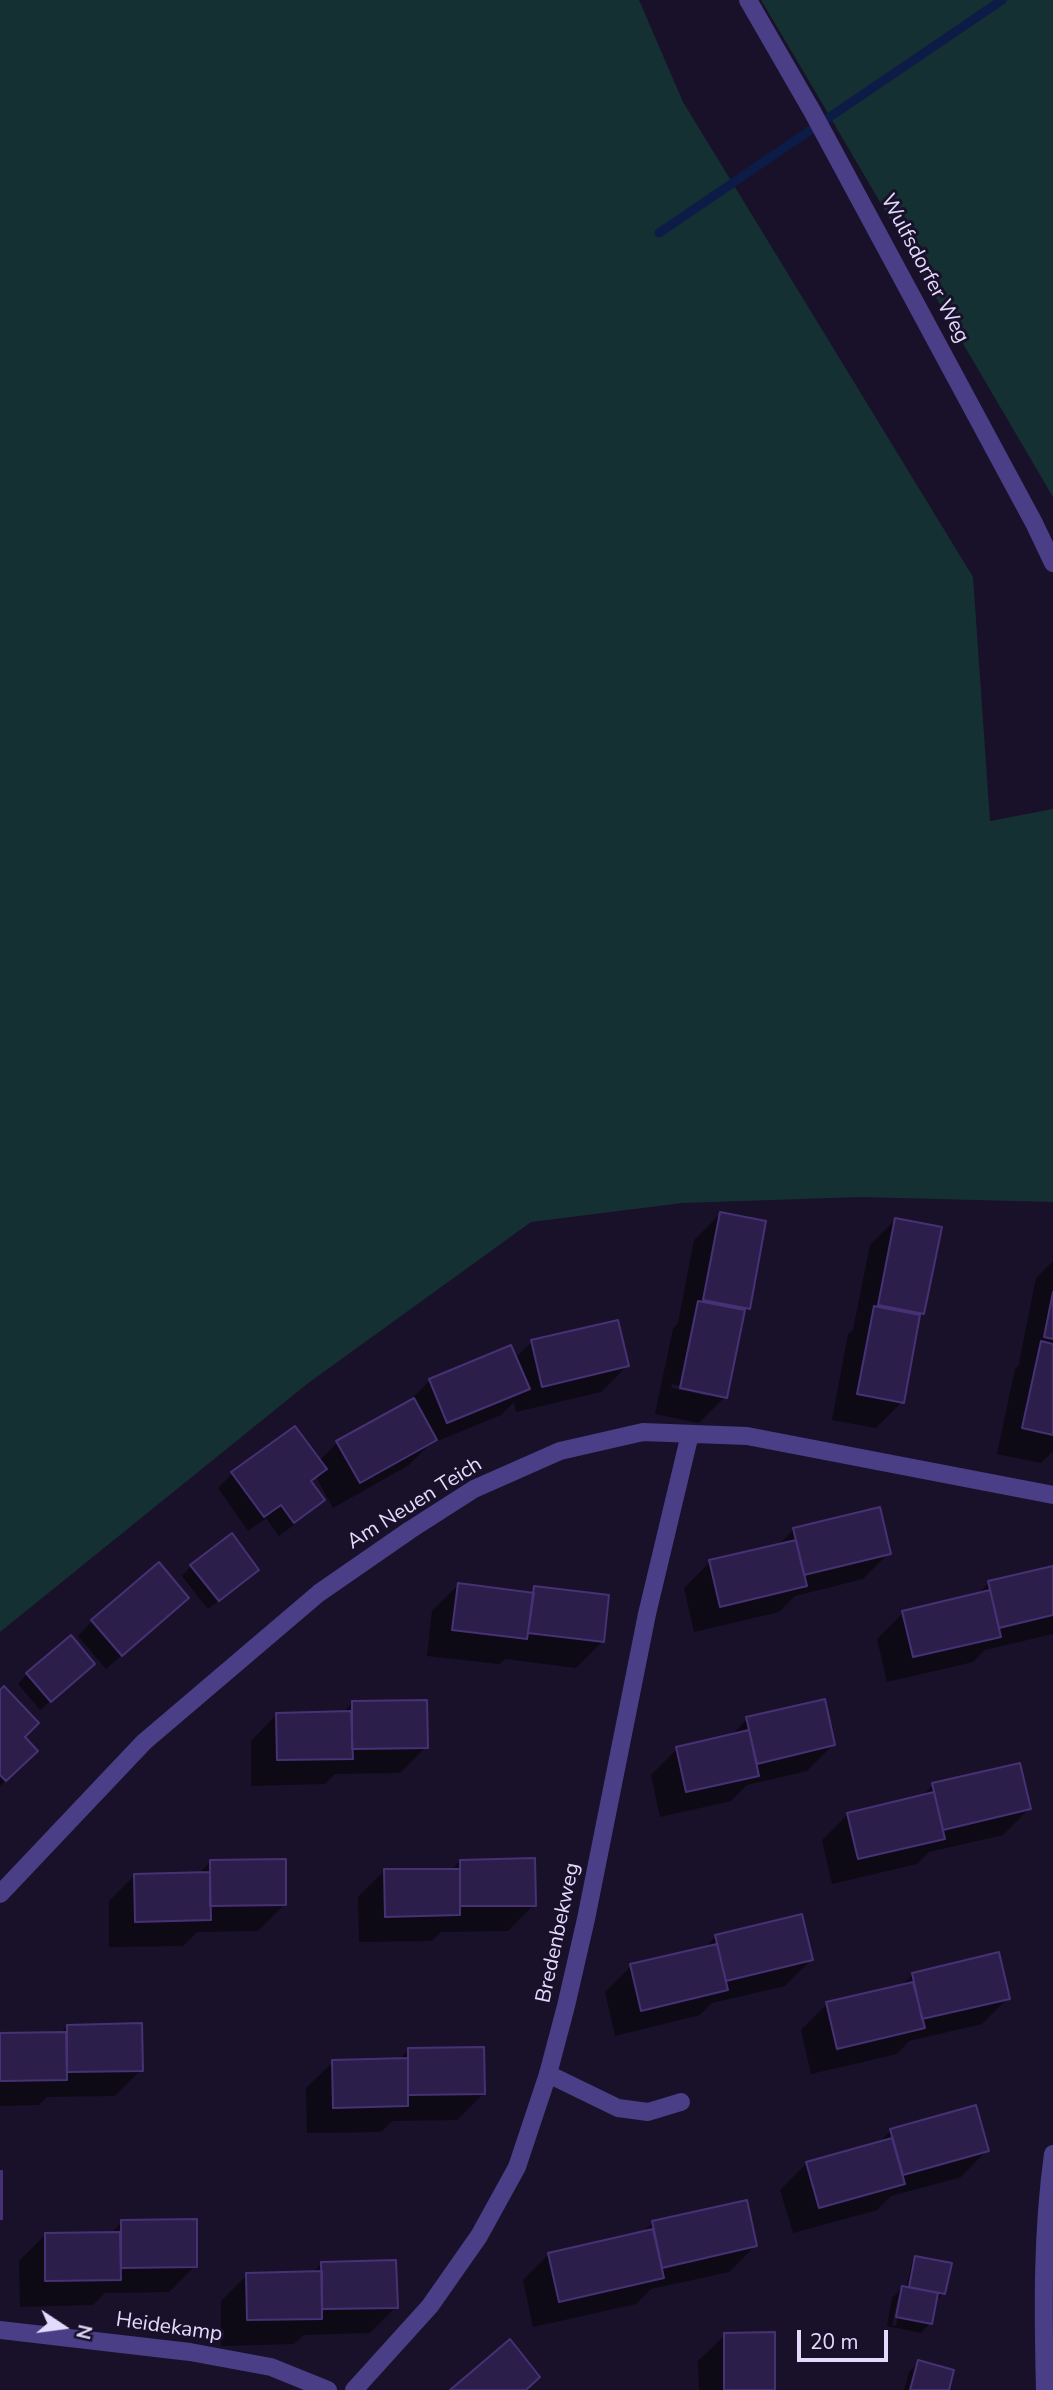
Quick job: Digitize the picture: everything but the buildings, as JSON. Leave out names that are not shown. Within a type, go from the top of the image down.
[{"type":"street","name":"Wulfsdorfer Weg","points":[[748,0],[819,122],[1053,563]]},
{"type":"street","name":"Am Neuen Teich","points":[[0,1894],[144,1742],[319,1593],[474,1489],[560,1451],[643,1432],[747,1436],[1053,1495]]},
{"type":"street","name":"Bredenbekweg","points":[[354,2390],[429,2306],[479,2236],[517,2167],[548,2074],[586,1919],[647,1614],[690,1434]]},
{"type":"street","points":[[548,2074],[618,2108],[648,2112],[681,2102]]},
{"type":"street","points":[[1045,2390],[1043,2295],[1047,2195],[1053,2154]]},
{"type":"street","name":"Heidekamp","points":[[0,2330],[190,2352],[271,2367],[328,2390]]},
{"type":"green space","points":[[0,0],[639,0],[683,102],[973,577],[990,821],[1053,809],[1053,1202],[861,1197],[682,1203],[531,1222],[307,1384],[0,1632]]},
{"type":"green space","points":[[761,0],[1053,0],[1053,497],[802,69]]},
{"type":"waterway","points":[[659,233],[1002,0]]}]
